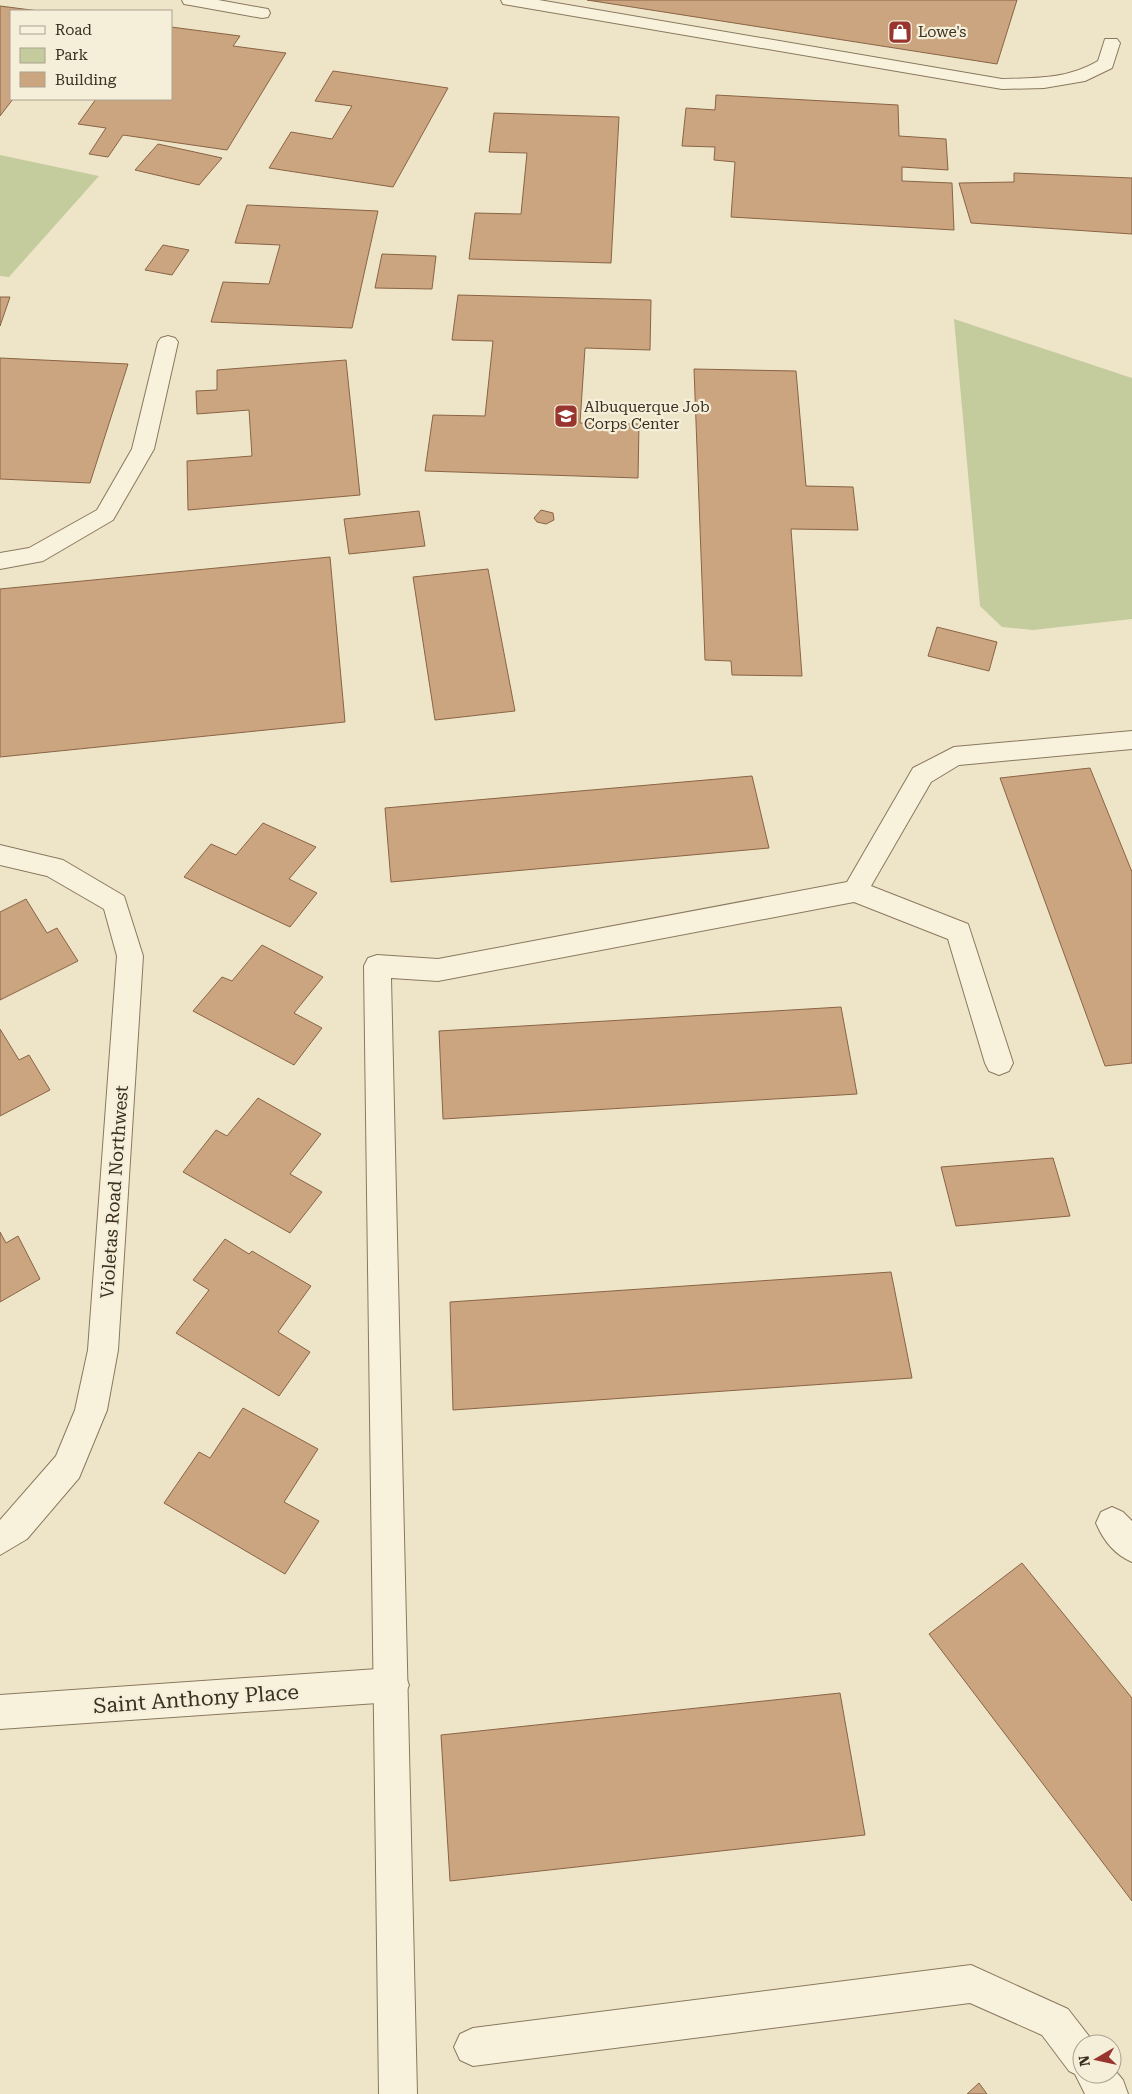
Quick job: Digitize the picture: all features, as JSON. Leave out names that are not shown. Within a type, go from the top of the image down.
[{"type":"street","points":[[190,0],[262,13]]},
{"type":"street","points":[[509,0],[1002,84],[1044,83],[1085,76],[1106,64],[1111,43]]},
{"type":"street","points":[[0,561],[35,555],[106,515],[143,448],[168,342]]},
{"type":"street","points":[[855,891],[922,775],[954,756],[1132,740]]},
{"type":"street","name":"Violetas Road Northwest","points":[[0,855],[54,867],[114,903],[130,956],[103,1350],[91,1410],[68,1468],[8,1534]]},
{"type":"street","points":[[398,2094],[390,1753],[392,1685],[377,966],[438,970],[855,891],[960,932],[999,1063]]},
{"type":"street","name":"Saint Anthony Place","points":[[0,1712],[392,1685]]},
{"type":"street","points":[[473,2047],[971,1984],[1055,2022],[1072,2045]]},
{"type":"green space","points":[[0,155],[99,176],[9,277],[0,276]]},
{"type":"green space","points":[[954,319],[1132,378],[1132,619],[1033,630],[1002,627],[980,606]]},
{"type":"building","name":"Lowe's","points":[[587,0],[1017,0],[997,64]]},
{"type":"building","points":[[0,6],[31,10],[10,10],[10,100],[12,100],[0,116]]},
{"type":"building","points":[[172,27],[240,36],[233,46],[286,53],[227,150],[123,135],[108,157],[89,154],[106,128],[78,124],[95,100],[172,100]]},
{"type":"building","points":[[333,71],[448,88],[393,187],[269,168],[291,132],[332,139],[352,106],[315,101]]},
{"type":"building","points":[[716,95],[898,105],[899,136],[946,139],[948,170],[902,167],[902,181],[952,183],[954,230],[731,217],[735,162],[714,160],[715,147],[682,146],[686,108],[715,110]]},
{"type":"building","points":[[494,113],[619,117],[611,263],[469,259],[475,213],[521,214],[527,153],[489,152]]},
{"type":"building","points":[[158,144],[222,158],[199,185],[135,170]]},
{"type":"building","points":[[1014,173],[1132,178],[1132,234],[971,223],[959,183],[1014,182]]},
{"type":"building","points":[[247,205],[378,211],[352,328],[211,322],[223,282],[269,284],[280,245],[235,243]]},
{"type":"building","points":[[163,245],[189,250],[172,275],[145,270]]},
{"type":"building","points":[[382,254],[436,256],[432,289],[375,288]]},
{"type":"building","points":[[458,295],[651,300],[650,350],[585,348],[580,423],[639,424],[638,478],[425,471],[433,415],[485,416],[493,341],[452,340]]},
{"type":"building","points":[[0,297],[10,297],[0,326]]},
{"type":"building","points":[[0,358],[128,364],[90,483],[0,479]]},
{"type":"building","points":[[346,360],[360,495],[188,510],[187,461],[252,456],[249,410],[197,414],[196,391],[217,390],[217,370]]},
{"type":"building","points":[[694,369],[796,371],[806,486],[853,487],[858,530],[791,529],[802,676],[732,675],[731,661],[705,660]]},
{"type":"building","points":[[541,510],[553,513],[554,520],[546,524],[537,522],[534,518]]},
{"type":"building","points":[[419,511],[425,546],[349,554],[344,519]]},
{"type":"building","points":[[330,557],[345,722],[0,757],[0,589]]},
{"type":"building","points":[[488,569],[515,711],[435,720],[413,577]]},
{"type":"building","points":[[937,627],[997,642],[989,671],[928,656]]},
{"type":"building","points":[[1090,768],[1132,872],[1132,1063],[1105,1066],[1000,778]]},
{"type":"building","points":[[752,776],[769,848],[391,882],[385,808]]},
{"type":"building","points":[[263,823],[316,847],[289,879],[317,893],[290,927],[184,877],[211,844],[236,855]]},
{"type":"building","points":[[26,899],[47,933],[57,928],[78,961],[0,1000],[0,912]]},
{"type":"building","points":[[262,945],[323,977],[294,1013],[322,1028],[294,1065],[193,1011],[222,977],[232,981]]},
{"type":"building","points":[[841,1007],[857,1094],[443,1119],[439,1031]]},
{"type":"building","points":[[0,1029],[19,1060],[29,1055],[50,1090],[0,1116]]},
{"type":"building","points":[[258,1098],[321,1134],[290,1174],[322,1192],[290,1233],[183,1172],[216,1130],[227,1136]]},
{"type":"building","points":[[1053,1158],[1070,1216],[956,1226],[941,1167]]},
{"type":"building","points":[[0,1232],[6,1243],[18,1236],[40,1279],[0,1302]]},
{"type":"building","points":[[225,1239],[249,1254],[252,1251],[311,1286],[278,1332],[310,1352],[279,1396],[176,1333],[209,1290],[193,1280]]},
{"type":"building","points":[[891,1272],[912,1378],[453,1410],[450,1302]]},
{"type":"building","points":[[243,1408],[318,1449],[284,1502],[319,1521],[285,1574],[164,1503],[199,1452],[210,1458]]},
{"type":"building","points":[[1022,1563],[1132,1698],[1132,1901],[929,1634]]},
{"type":"building","points":[[840,1693],[865,1835],[450,1881],[441,1735]]},
{"type":"building","points":[[979,2083],[987,2094],[967,2094]]},
{"type":"place","name":"Lowe's","points":[[900,32]]},
{"type":"place","name":"Albuquerque Job Corps Center","points":[[566,416]]}]
